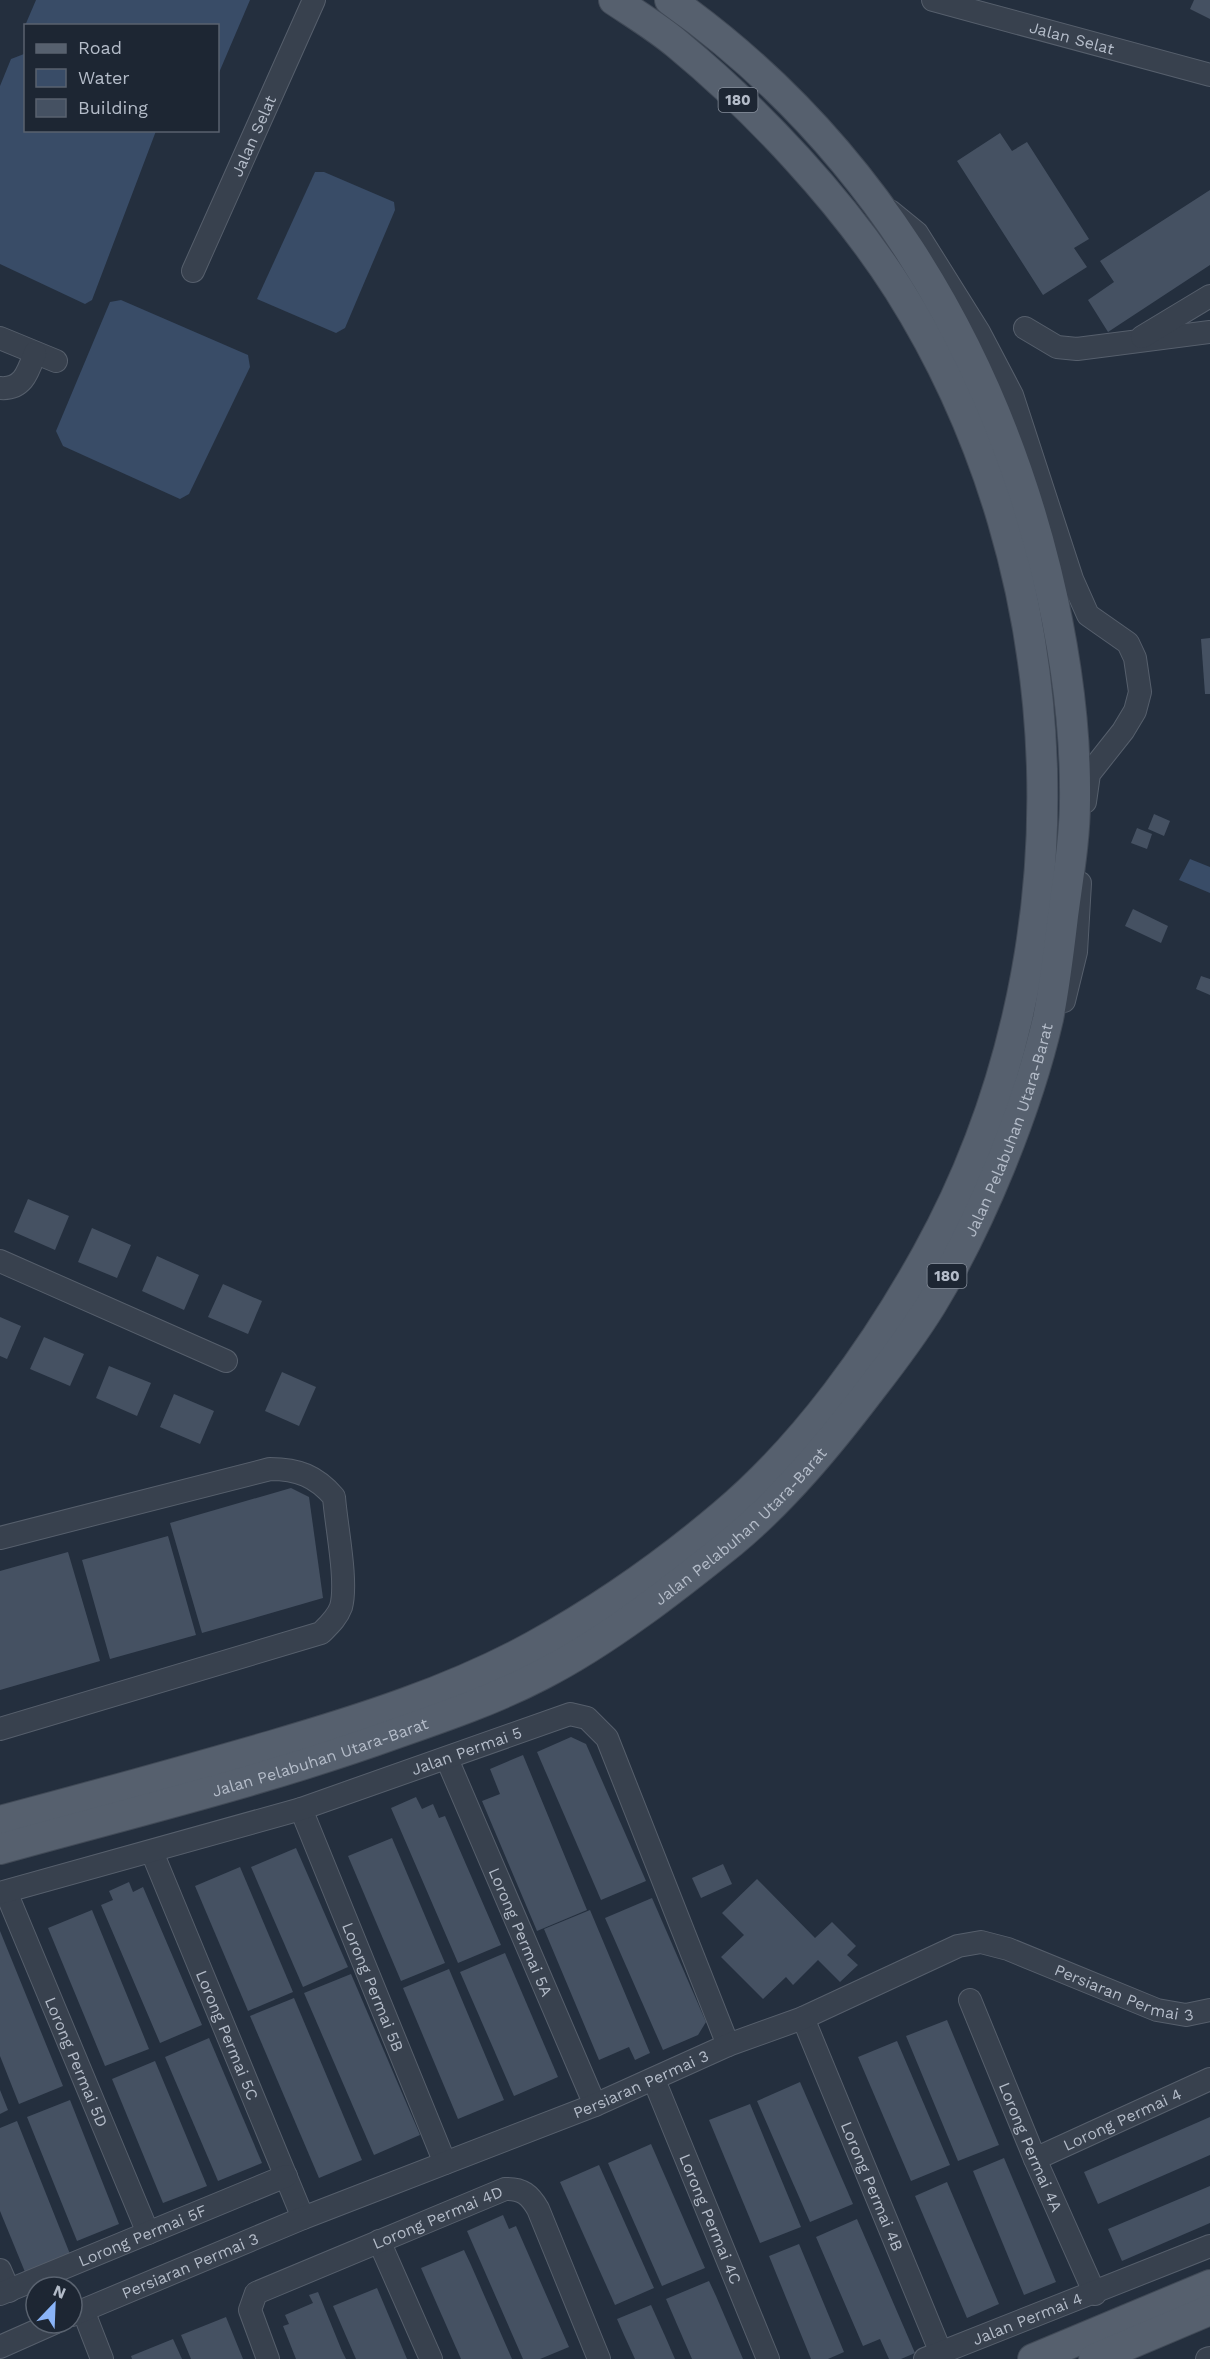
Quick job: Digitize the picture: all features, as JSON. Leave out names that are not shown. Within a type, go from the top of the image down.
[{"type":"main road","name":"Jalan Pelabuhan Utara-Barat","points":[[0,1821],[335,1727],[439,1690],[531,1648],[612,1600],[727,1512],[845,1384],[884,1329],[945,1221],[970,1171],[990,1112],[1024,989],[1036,918],[1042,837],[1042,749],[1032,653],[1021,595],[991,481],[934,352],[899,289],[846,215],[758,118],[675,42],[614,0]]},
{"type":"main road","name":"Jalan Pelabuhan Utara-Barat","points":[[0,1848],[310,1764],[468,1708],[544,1674],[667,1593],[738,1537],[805,1469],[861,1402],[931,1305],[1007,1146],[1047,1021],[1072,857],[1075,799],[1070,713],[1057,614],[1036,530],[1003,428],[948,312],[915,255],[822,135],[781,92],[729,46],[670,0]]},
{"type":"main road","points":[[1033,2359],[1210,2285]]},
{"type":"main road","points":[[1094,2359],[1210,2310]]},
{"type":"street","name":"Jalan Selat","points":[[193,271],[314,0]]},
{"type":"street","name":"Jalan Selat","points":[[933,0],[1210,75]]},
{"type":"street","points":[[872,197],[917,233],[979,332],[1012,395],[1072,579],[1088,615],[1128,643],[1138,675],[1140,692],[1135,711],[1123,731],[1089,774],[1076,952],[1039,1094],[1018,1152],[990,1208],[947,1275]]},
{"type":"street","points":[[1136,342],[1210,296]]},
{"type":"street","points":[[1025,328],[1057,347],[1077,349],[1210,332]]},
{"type":"street","points":[[0,338],[46,357],[16,387],[0,388]]},
{"type":"street","points":[[0,1261],[226,1361]]},
{"type":"street","points":[[0,1538],[270,1469],[290,1469],[311,1476],[324,1485],[334,1497],[343,1589],[337,1615],[321,1633],[0,1729]]},
{"type":"street","name":"Jalan Permai 5","points":[[3,1892],[301,1809],[570,1714],[587,1718],[607,1738],[728,2045]]},
{"type":"street","name":"Lorong Permai 5A","points":[[447,1759],[595,2105]]},
{"type":"street","name":"Lorong Permai 5B","points":[[301,1809],[445,2163]]},
{"type":"street","name":"Lorong Permai 5C","points":[[152,1852],[303,2218]]},
{"type":"street","name":"Lorong Permai 5D","points":[[3,1892],[147,2234]]},
{"type":"street","name":"Persiaran Permai 3","points":[[84,2310],[303,2218],[595,2105],[728,2045],[803,2018],[958,1946],[981,1942],[1025,1955],[1157,2010],[1186,2015],[1210,2010]]},
{"type":"street","name":"Lorong Permai 4A","points":[[970,2000],[1035,2159],[1095,2294]]},
{"type":"street","name":"Lorong Permai 4B","points":[[803,2018],[933,2356]]},
{"type":"street","name":"Lorong Permai 4","points":[[1035,2159],[1210,2079]]},
{"type":"street","name":"Lorong Permai 4C","points":[[654,2080],[768,2359]]},
{"type":"street","name":"Lorong Permai 5F","points":[[3,2285],[147,2234],[286,2176]]},
{"type":"street","name":"Lorong Permai 4D","points":[[268,2359],[250,2310],[256,2293],[505,2189],[517,2188],[525,2192],[538,2209],[599,2359]]},
{"type":"street","points":[[379,2241],[432,2359]]},
{"type":"street","points":[[1095,2294],[1210,2246]]},
{"type":"street","name":"Jalan Permai 4","points":[[933,2356],[1095,2294]]},
{"type":"street","points":[[84,2326],[102,2359]]},
{"type":"street","points":[[0,2347],[27,2335]]},
{"type":"water","points":[[36,0],[250,0],[219,73],[219,24],[26,24]]},
{"type":"water","points":[[24,54],[24,132],[156,132],[92,300],[85,304],[0,264],[0,86],[11,59]]},
{"type":"water","points":[[315,172],[324,172],[394,202],[395,210],[345,328],[336,333],[257,299]]},
{"type":"water","points":[[121,300],[248,355],[250,367],[189,494],[180,499],[63,446],[56,431],[110,302]]},
{"type":"water","points":[[1190,859],[1210,867],[1210,893],[1179,880]]},
{"type":"building","points":[[1194,0],[1210,0],[1210,19],[1190,9]]},
{"type":"building","points":[[1000,133],[1012,151],[1027,142],[1089,239],[1074,248],[1087,267],[1043,295],[957,161]]},
{"type":"building","points":[[1210,190],[1210,265],[1108,332],[1088,300],[1114,282],[1100,261]]},
{"type":"building","points":[[1210,638],[1210,694],[1205,694],[1201,639]]},
{"type":"building","points":[[1154,814],[1170,821],[1164,836],[1148,829]]},
{"type":"building","points":[[1137,828],[1152,834],[1147,849],[1131,843]]},
{"type":"building","points":[[1133,909],[1168,926],[1161,943],[1125,926]]},
{"type":"building","points":[[1201,976],[1210,979],[1210,995],[1196,989]]},
{"type":"building","points":[[28,1199],[69,1216],[55,1250],[14,1232]]},
{"type":"building","points":[[92,1228],[131,1245],[117,1278],[78,1262]]},
{"type":"building","points":[[157,1256],[199,1275],[184,1310],[142,1291]]},
{"type":"building","points":[[223,1284],[262,1301],[248,1334],[208,1317]]},
{"type":"building","points":[[0,1317],[21,1326],[7,1359],[0,1356]]},
{"type":"building","points":[[44,1337],[84,1354],[70,1386],[30,1369]]},
{"type":"building","points":[[109,1366],[151,1383],[137,1416],[96,1398]]},
{"type":"building","points":[[282,1372],[316,1387],[299,1426],[265,1411]]},
{"type":"building","points":[[174,1394],[214,1411],[200,1444],[160,1427]]},
{"type":"building","points":[[291,1488],[309,1497],[323,1598],[202,1633],[170,1523]]},
{"type":"building","points":[[168,1536],[196,1635],[110,1659],[82,1560]]},
{"type":"building","points":[[68,1552],[100,1661],[0,1690],[0,1571]]},
{"type":"building","points":[[571,1737],[586,1744],[646,1881],[601,1900],[537,1752]]},
{"type":"building","points":[[523,1755],[587,1910],[537,1931],[482,1801],[500,1794],[490,1769]]},
{"type":"building","points":[[416,1797],[422,1809],[433,1804],[439,1818],[445,1816],[501,1945],[458,1963],[391,1808]]},
{"type":"building","points":[[392,1838],[445,1963],[401,1981],[348,1856]]},
{"type":"building","points":[[296,1848],[348,1967],[303,1987],[251,1867]]},
{"type":"building","points":[[723,1864],[732,1884],[701,1898],[692,1878]]},
{"type":"building","points":[[240,1867],[293,1992],[248,2011],[195,1886]]},
{"type":"building","points":[[757,1879],[815,1938],[832,1922],[856,1946],[847,1955],[858,1965],[840,1982],[818,1960],[793,1985],[786,1977],[763,1999],[721,1957],[744,1935],[722,1913]]},
{"type":"building","points":[[129,1882],[133,1892],[143,1887],[202,2025],[160,2043],[101,1905],[113,1900],[109,1891]]},
{"type":"building","points":[[652,1898],[706,2022],[698,2035],[663,2050],[605,1918]]},
{"type":"building","points":[[92,1910],[149,2049],[105,2066],[48,1928]]},
{"type":"building","points":[[590,1910],[650,2053],[635,2060],[629,2047],[599,2060],[544,1929]]},
{"type":"building","points":[[0,1931],[63,2086],[19,2104],[0,2056]]},
{"type":"building","points":[[505,1953],[558,2077],[514,2096],[460,1972]]},
{"type":"building","points":[[449,1969],[504,2100],[458,2119],[403,1988]]},
{"type":"building","points":[[351,1974],[420,2135],[374,2155],[304,1993]]},
{"type":"building","points":[[294,1998],[362,2160],[319,2178],[250,2016]]},
{"type":"building","points":[[947,2020],[999,2145],[958,2161],[906,2036]]},
{"type":"building","points":[[209,2038],[262,2163],[218,2181],[165,2057]]},
{"type":"building","points":[[897,2041],[950,2165],[911,2181],[858,2057]]},
{"type":"building","points":[[155,2061],[207,2186],[163,2203],[112,2079]]},
{"type":"building","points":[[800,2082],[853,2204],[810,2222],[757,2101]]},
{"type":"building","points":[[0,2090],[8,2110],[0,2114]]},
{"type":"building","points":[[70,2100],[119,2224],[77,2241],[27,2117]]},
{"type":"building","points":[[750,2104],[801,2227],[760,2243],[709,2120]]},
{"type":"building","points":[[1210,2117],[1210,2155],[1098,2204],[1084,2172]]},
{"type":"building","points":[[17,2121],[70,2254],[25,2272],[0,2211],[0,2128]]},
{"type":"building","points":[[651,2144],[705,2268],[662,2286],[608,2163]]},
{"type":"building","points":[[1004,2158],[1056,2282],[1024,2295],[973,2171]]},
{"type":"building","points":[[599,2165],[654,2288],[615,2305],[560,2182]]},
{"type":"building","points":[[947,2182],[999,2304],[967,2318],[915,2196]]},
{"type":"building","points":[[1210,2186],[1210,2223],[1122,2261],[1108,2229]]},
{"type":"building","points":[[503,2215],[509,2229],[516,2226],[569,2347],[540,2359],[523,2359],[467,2231]]},
{"type":"building","points":[[857,2219],[915,2353],[901,2359],[889,2359],[880,2339],[863,2346],[816,2237]]},
{"type":"building","points":[[799,2244],[844,2352],[828,2359],[811,2359],[769,2256]]},
{"type":"building","points":[[464,2250],[512,2359],[461,2359],[421,2268]]},
{"type":"building","points":[[709,2281],[743,2359],[692,2359],[666,2299]]},
{"type":"building","points":[[377,2288],[407,2359],[356,2359],[333,2306]]},
{"type":"building","points":[[318,2292],[346,2359],[296,2359],[283,2326],[289,2324],[285,2315],[313,2303],[309,2295]]},
{"type":"building","points":[[651,2305],[675,2359],[635,2359],[624,2335],[617,2319]]},
{"type":"building","points":[[226,2317],[243,2359],[191,2359],[181,2335]]},
{"type":"building","points":[[173,2339],[182,2359],[132,2359],[131,2356]]}]
